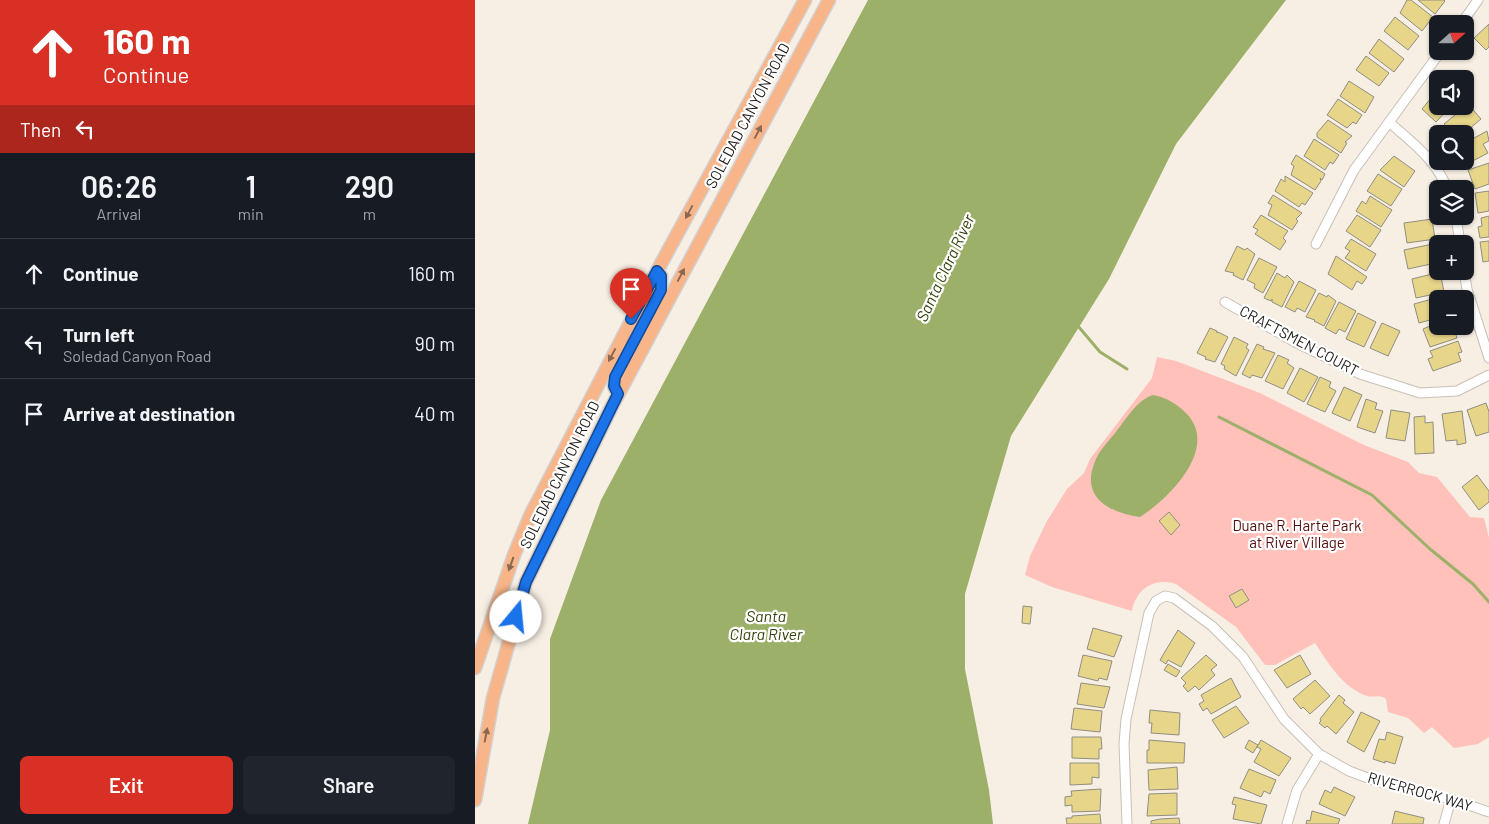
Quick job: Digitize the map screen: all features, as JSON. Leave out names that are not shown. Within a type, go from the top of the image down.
[{"type":"main road","name":"SOLEDAD CANYON ROAD","points":[[475,668],[514,555],[530,516],[657,271],[805,0]]},
{"type":"main road","name":"SOLEDAD CANYON ROAD","points":[[475,800],[493,698],[526,582],[618,394],[829,0]]},
{"type":"main road","points":[[618,394],[614,386],[615,377],[661,290],[661,276],[657,271]]},
{"type":"street","points":[[1468,15],[1479,0]]},
{"type":"street","points":[[1315,244],[1354,170],[1434,60]]},
{"type":"street","points":[[1389,122],[1428,157],[1444,180]]},
{"type":"street","points":[[1466,280],[1489,358]]},
{"type":"street","name":"CRAFTSMEN COURT","points":[[1225,302],[1295,342],[1360,374],[1420,393],[1457,391],[1489,375]]},
{"type":"street","name":"RIVERROCK WAY","points":[[1127,824],[1124,744],[1126,719],[1149,613],[1156,601],[1165,596],[1174,598],[1212,626],[1243,657],[1284,719],[1319,754],[1349,771],[1376,781],[1451,800],[1489,812]]},
{"type":"street","points":[[1287,824],[1297,790],[1319,754]]},
{"type":"street","points":[[1444,824],[1451,800]]},
{"type":"green space","name":"Duane R. Harte Park at River Village","points":[[1157,357],[1176,361],[1260,393],[1364,445],[1408,462],[1419,473],[1437,477],[1470,517],[1484,518],[1489,538],[1489,737],[1478,744],[1454,748],[1432,727],[1424,733],[1408,718],[1388,712],[1386,699],[1367,696],[1350,687],[1337,674],[1315,643],[1275,665],[1265,665],[1236,627],[1176,584],[1160,582],[1147,587],[1137,597],[1132,611],[1052,587],[1025,575],[1030,556],[1047,521],[1067,489],[1084,473],[1090,459],[1152,378]]},
{"type":"water","name":"Santa Clara River","points":[[868,0],[1286,0],[1176,144],[1109,279],[1011,436],[965,594],[965,669],[989,790],[993,824],[528,824],[550,730],[550,639],[601,500]]},
{"type":"water","points":[[1153,395],[1171,401],[1186,413],[1195,426],[1197,441],[1194,456],[1187,471],[1177,485],[1165,498],[1140,517],[1119,512],[1102,502],[1095,495],[1091,476],[1098,455],[1129,414],[1147,397]]},
{"type":"building","points":[[1407,0],[1411,0],[1430,15],[1429,22],[1422,31],[1400,13]]},
{"type":"building","points":[[1418,0],[1444,0],[1445,1],[1435,14]]},
{"type":"building","points":[[1395,17],[1419,36],[1408,50],[1384,31]]},
{"type":"building","points":[[1489,24],[1489,47],[1486,50],[1474,38]]},
{"type":"building","points":[[1379,39],[1404,59],[1394,72],[1369,53]]},
{"type":"building","points":[[1366,56],[1389,73],[1379,86],[1356,70]]},
{"type":"building","points":[[1349,81],[1374,97],[1365,113],[1340,96]]},
{"type":"building","points":[[1338,99],[1362,115],[1356,124],[1353,122],[1347,128],[1327,115]]},
{"type":"building","points":[[1429,101],[1429,115],[1443,115],[1436,122],[1422,109]]},
{"type":"building","points":[[1474,111],[1481,119],[1474,125],[1444,124],[1455,115],[1474,115]]},
{"type":"building","points":[[1328,120],[1352,136],[1345,142],[1347,143],[1341,153],[1317,137],[1317,133]]},
{"type":"building","points":[[1487,131],[1489,141],[1483,144],[1488,153],[1474,160],[1474,138]]},
{"type":"building","points":[[1314,139],[1339,155],[1333,164],[1330,162],[1325,170],[1304,156]]},
{"type":"building","points":[[1296,155],[1325,174],[1322,180],[1320,178],[1321,181],[1315,190],[1291,175],[1294,166],[1291,164]]},
{"type":"building","points":[[1394,156],[1415,171],[1404,187],[1380,170]]},
{"type":"building","points":[[1489,163],[1489,184],[1475,189],[1474,180],[1472,180],[1468,170],[1474,170],[1474,168]]},
{"type":"building","points":[[1378,174],[1402,189],[1391,206],[1367,191]]},
{"type":"building","points":[[1285,176],[1313,193],[1305,205],[1302,203],[1299,207],[1275,191],[1281,179],[1285,182]]},
{"type":"building","points":[[1489,191],[1489,211],[1478,213],[1475,193]]},
{"type":"building","points":[[1273,195],[1302,213],[1296,219],[1298,221],[1292,230],[1268,215],[1272,205],[1268,203]]},
{"type":"building","points":[[1370,196],[1392,210],[1381,227],[1356,211],[1362,201],[1366,204]]},
{"type":"building","points":[[1261,215],[1288,231],[1283,238],[1286,241],[1280,250],[1255,234],[1258,230],[1253,227]]},
{"type":"building","points":[[1357,215],[1381,230],[1370,247],[1346,231]]},
{"type":"building","points":[[1489,216],[1489,237],[1480,238],[1478,227],[1482,226],[1481,218]]},
{"type":"building","points":[[1429,219],[1429,225],[1433,225],[1434,235],[1429,235],[1429,240],[1407,243],[1404,223]]},
{"type":"building","points":[[1351,239],[1376,254],[1366,271],[1345,258],[1350,251],[1345,248]]},
{"type":"building","points":[[1489,241],[1489,261],[1483,262],[1480,242]]},
{"type":"building","points":[[1429,245],[1429,264],[1408,269],[1404,250]]},
{"type":"building","points":[[1237,246],[1245,250],[1247,248],[1255,254],[1243,280],[1233,275],[1234,273],[1225,271]]},
{"type":"building","points":[[1336,256],[1367,277],[1362,284],[1357,281],[1352,290],[1328,274]]},
{"type":"building","points":[[1259,258],[1277,267],[1263,293],[1254,288],[1255,284],[1247,280]]},
{"type":"building","points":[[1277,273],[1285,278],[1287,275],[1294,282],[1282,307],[1272,302],[1272,299],[1271,301],[1264,298]]},
{"type":"building","points":[[1429,275],[1429,280],[1442,280],[1444,290],[1429,290],[1429,295],[1416,298],[1412,279]]},
{"type":"building","points":[[1299,281],[1316,290],[1305,312],[1297,308],[1295,312],[1285,307]]},
{"type":"building","points":[[1319,293],[1327,297],[1328,295],[1336,301],[1324,326],[1306,317]]},
{"type":"building","points":[[1429,300],[1429,320],[1419,323],[1414,304]]},
{"type":"building","points":[[1339,302],[1356,311],[1345,332],[1339,329],[1336,334],[1325,328]]},
{"type":"building","points":[[1358,313],[1376,322],[1364,347],[1346,339]]},
{"type":"building","points":[[1382,323],[1400,331],[1388,356],[1370,348]]},
{"type":"building","points":[[1429,326],[1429,335],[1456,335],[1457,338],[1430,347],[1423,329]]},
{"type":"building","points":[[1210,328],[1228,337],[1215,362],[1205,359],[1206,357],[1197,353]]},
{"type":"building","points":[[1234,337],[1248,344],[1246,348],[1249,350],[1236,376],[1224,369],[1225,366],[1221,364]]},
{"type":"building","points":[[1458,341],[1462,352],[1458,353],[1461,361],[1433,371],[1428,359],[1433,357],[1430,351]]},
{"type":"building","points":[[1257,344],[1264,347],[1263,349],[1275,353],[1262,378],[1252,375],[1250,378],[1242,374]]},
{"type":"building","points":[[1278,355],[1289,360],[1287,363],[1294,368],[1283,389],[1265,381]]},
{"type":"building","points":[[1300,368],[1318,377],[1304,402],[1287,393]]},
{"type":"building","points":[[1320,377],[1331,382],[1329,387],[1336,391],[1325,412],[1307,404]]},
{"type":"building","points":[[1344,387],[1362,395],[1350,421],[1332,413]]},
{"type":"building","points":[[1366,399],[1377,403],[1375,409],[1383,411],[1375,433],[1357,427]]},
{"type":"building","points":[[1486,403],[1489,412],[1489,432],[1476,436],[1467,410]]},
{"type":"building","points":[[1391,410],[1410,413],[1405,441],[1386,438]]},
{"type":"building","points":[[1462,411],[1466,443],[1457,445],[1457,440],[1446,441],[1442,414]]},
{"type":"building","points":[[1425,416],[1425,423],[1433,422],[1434,453],[1415,454],[1414,417]]},
{"type":"building","points":[[1477,475],[1489,491],[1489,502],[1479,510],[1462,487]]},
{"type":"building","points":[[1169,512],[1180,525],[1171,535],[1159,521]]},
{"type":"building","points":[[1242,589],[1249,600],[1236,608],[1229,596]]},
{"type":"building","points":[[1023,606],[1032,607],[1030,624],[1022,623]]},
{"type":"building","points":[[1093,628],[1122,636],[1114,657],[1087,649]]},
{"type":"building","points":[[1178,630],[1195,643],[1181,667],[1168,660],[1166,664],[1160,660]]},
{"type":"building","points":[[1083,655],[1112,661],[1107,680],[1099,678],[1098,681],[1078,676]]},
{"type":"building","points":[[1206,655],[1217,665],[1211,670],[1215,675],[1199,690],[1195,686],[1188,692],[1183,686],[1186,683],[1181,678]]},
{"type":"building","points":[[1300,655],[1311,674],[1287,688],[1274,670]]},
{"type":"building","points":[[1168,664],[1180,671],[1176,677],[1164,670]]},
{"type":"building","points":[[1231,678],[1241,697],[1211,714],[1207,708],[1203,711],[1199,704],[1204,701],[1201,695]]},
{"type":"building","points":[[1315,680],[1330,696],[1310,714],[1303,707],[1301,709],[1293,699]]},
{"type":"building","points":[[1081,683],[1110,687],[1104,708],[1077,704]]},
{"type":"building","points":[[1339,695],[1345,700],[1343,703],[1354,712],[1336,734],[1327,726],[1325,728],[1319,723],[1320,719]]},
{"type":"building","points":[[1236,706],[1249,723],[1224,738],[1212,720]]},
{"type":"building","points":[[1074,708],[1102,711],[1100,732],[1071,729]]},
{"type":"building","points":[[1150,710],[1180,713],[1179,735],[1151,733],[1152,723],[1149,723]]},
{"type":"building","points":[[1361,712],[1380,721],[1364,752],[1347,742]]},
{"type":"building","points":[[1387,732],[1403,737],[1395,764],[1373,759],[1379,739],[1385,740]]},
{"type":"building","points":[[1072,737],[1101,737],[1102,749],[1099,749],[1099,759],[1072,758]]},
{"type":"building","points":[[1149,740],[1185,743],[1184,763],[1147,763]]},
{"type":"building","points":[[1249,740],[1258,745],[1253,753],[1245,748]]},
{"type":"building","points":[[1261,740],[1291,758],[1279,776],[1254,762],[1261,749],[1257,747]]},
{"type":"building","points":[[1070,763],[1099,763],[1099,778],[1092,777],[1092,784],[1070,785]]},
{"type":"building","points":[[1177,767],[1178,789],[1149,790],[1148,770]]},
{"type":"building","points":[[1249,769],[1276,780],[1270,794],[1264,791],[1261,797],[1240,788]]},
{"type":"building","points":[[1334,787],[1355,797],[1345,816],[1319,804],[1325,790],[1331,793]]},
{"type":"building","points":[[1101,789],[1100,811],[1072,812],[1072,805],[1065,806],[1065,797],[1072,796],[1071,791]]},
{"type":"building","points":[[1177,793],[1177,815],[1147,816],[1149,794]]},
{"type":"building","points":[[1234,797],[1267,805],[1261,824],[1233,819],[1236,805],[1232,804]]},
{"type":"building","points":[[1312,811],[1340,819],[1338,824],[1306,824],[1307,820],[1310,821]]},
{"type":"building","points":[[1395,811],[1424,818],[1423,824],[1392,824]]},
{"type":"building","points":[[1100,814],[1101,824],[1067,824],[1066,818],[1072,818],[1072,816]]},
{"type":"building","points":[[1179,818],[1180,824],[1151,824],[1151,821],[1160,819]]},
{"type":"waterway","points":[[1078,326],[1100,352],[1127,369]]},
{"type":"waterway","points":[[1219,417],[1372,495],[1430,549],[1473,584],[1489,602]]},
{"type":"route","points":[[516,617],[526,582],[618,394],[614,386],[615,377],[661,290],[663,282],[657,271],[631,319]]}]
